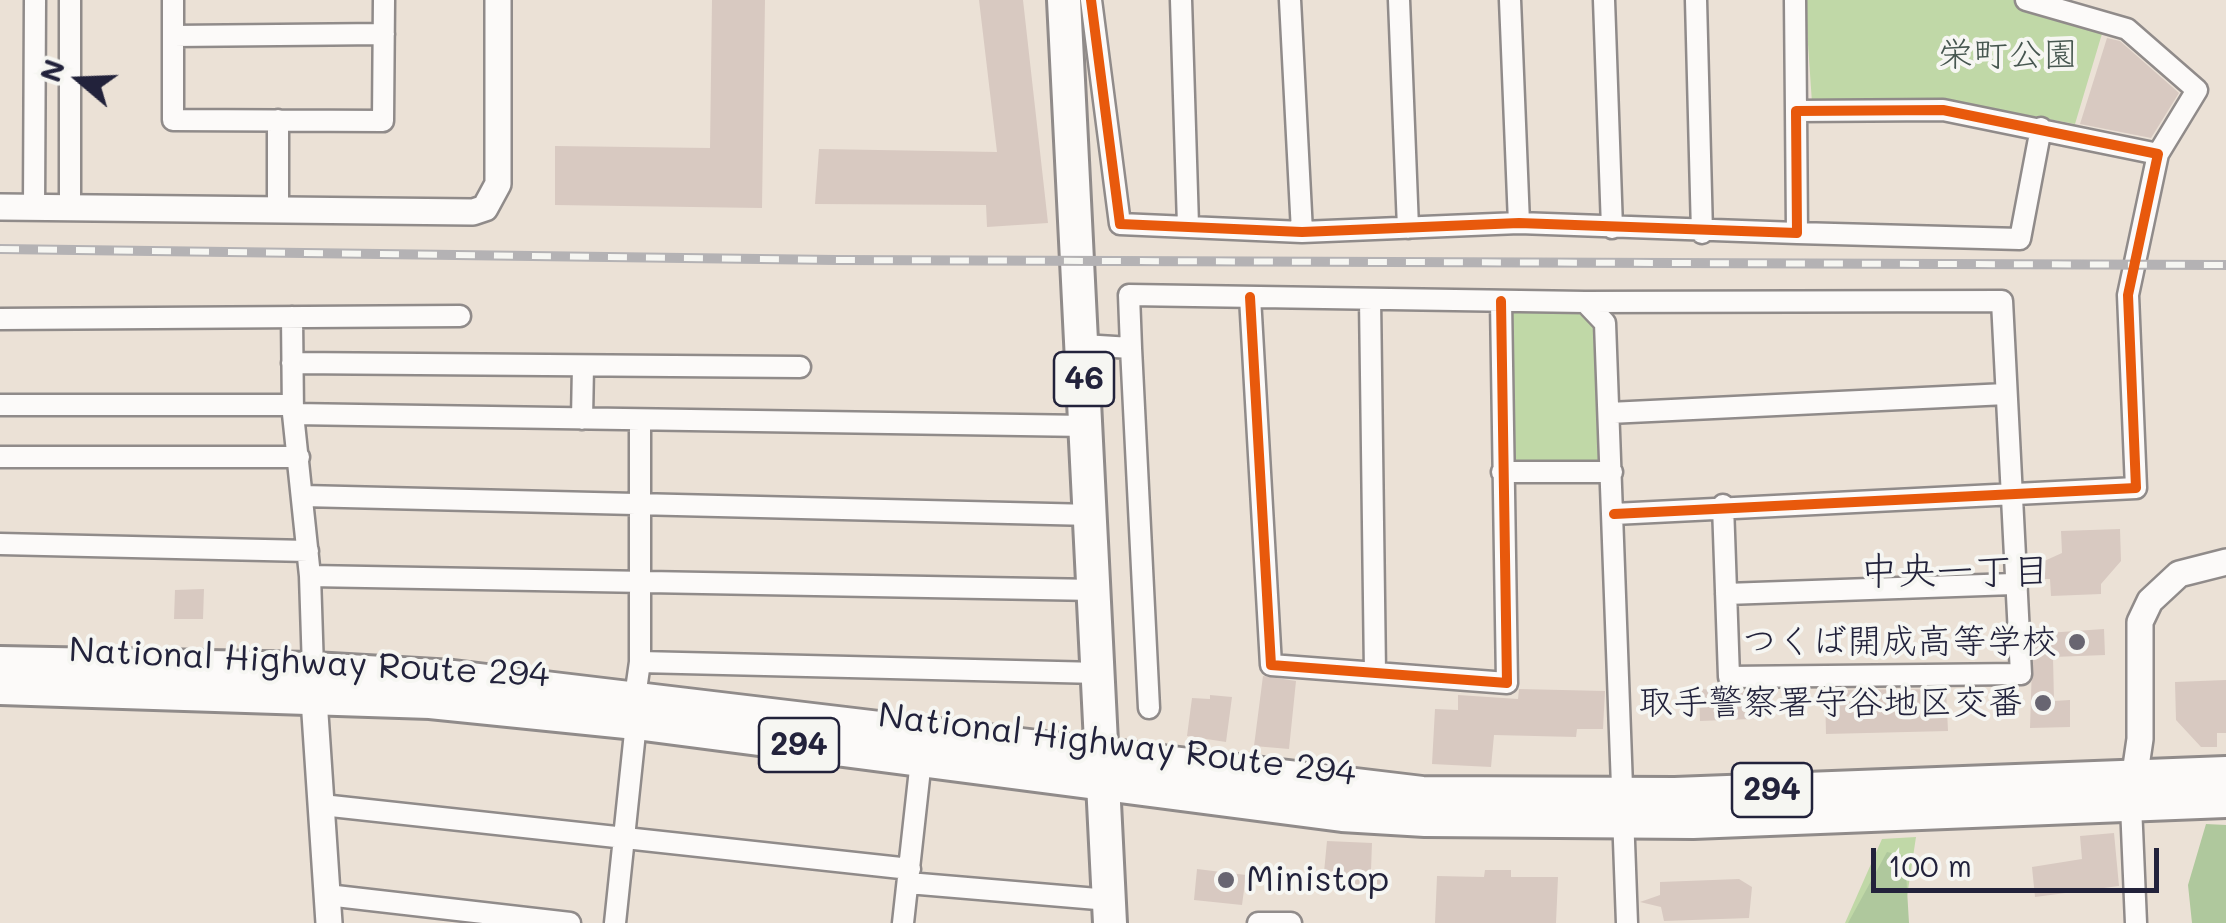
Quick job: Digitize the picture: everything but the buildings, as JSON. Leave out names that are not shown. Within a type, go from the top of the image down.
[{"type":"main road","name":"46","points":[[1064,0],[1109,912]]},
{"type":"main road","name":"National Highway Route 294","points":[[0,662],[635,710],[1104,771]]},
{"type":"main road","name":"National Highway Route 294","points":[[0,688],[313,683]]},
{"type":"main road","name":"National Highway Route 294","points":[[635,710],[921,760],[1622,808],[2132,790],[2226,773]]},
{"type":"main road","name":"National Highway Route 294","points":[[2132,790],[2226,801]]},
{"type":"street","points":[[34,208],[35,0]]},
{"type":"street","points":[[70,0],[70,208]]},
{"type":"street","points":[[174,0],[173,120],[383,121],[384,0]]},
{"type":"street","points":[[0,208],[278,212],[473,212],[486,208],[498,184],[498,0]]},
{"type":"street","points":[[1092,0],[1120,224],[1302,232],[1519,223],[1702,233],[2020,240],[2042,128]]},
{"type":"street","points":[[1181,0],[1188,225]]},
{"type":"street","points":[[1290,0],[1302,232]]},
{"type":"street","points":[[1400,0],[1408,228]]},
{"type":"street","points":[[1510,0],[1519,223]]},
{"type":"street","points":[[1604,0],[1612,228]]},
{"type":"street","points":[[1696,0],[1702,233]]},
{"type":"street","points":[[1794,0],[1797,233]]},
{"type":"street","points":[[1614,514],[2136,488],[2128,295],[2158,154],[2197,90],[2127,28],[2029,0]]},
{"type":"street","points":[[173,36],[384,34]]},
{"type":"street","points":[[1796,111],[1944,110],[2158,154]]},
{"type":"street","points":[[278,120],[278,212]]},
{"type":"street","points":[[1148,708],[1129,296],[1586,302],[2002,301],[2013,584],[2021,674],[1729,678],[1722,506]]},
{"type":"street","points":[[1250,298],[1272,664],[1506,683],[1501,301]]},
{"type":"street","points":[[1370,299],[1375,673]]},
{"type":"street","points":[[1586,302],[1605,323],[1628,923]]},
{"type":"street","points":[[0,320],[460,316]]},
{"type":"street","points":[[292,317],[293,410],[310,576],[329,923]]},
{"type":"street","points":[[1082,346],[1131,348]]},
{"type":"street","points":[[292,363],[800,368]]},
{"type":"street","points":[[582,419],[583,366]]},
{"type":"street","points":[[1609,413],[2006,394]]},
{"type":"street","points":[[0,405],[1087,426]]},
{"type":"street","points":[[615,923],[640,662],[640,420]]},
{"type":"street","points":[[0,457],[298,457]]},
{"type":"street","points":[[1502,472],[1612,472]]},
{"type":"street","points":[[304,496],[1092,515]]},
{"type":"street","points":[[0,544],[308,551]]},
{"type":"street","points":[[2136,923],[2132,790],[2140,739],[2140,622],[2150,601],[2179,574],[2226,562]]},
{"type":"street","points":[[310,576],[1096,590]]},
{"type":"street","points":[[1726,594],[2013,584]]},
{"type":"street","points":[[640,662],[1099,673]]},
{"type":"street","points":[[903,923],[921,760]]},
{"type":"street","points":[[322,805],[909,876],[1109,912]]},
{"type":"street","points":[[327,895],[570,923]]},
{"type":"street","points":[[1258,923],[1290,923]]},
{"type":"green space","name":"栄町公園","points":[[1805,0],[2013,0],[2104,27],[2075,124],[1940,99],[1812,103]]},
{"type":"green space","points":[[1501,301],[1585,302],[1605,323],[1612,472],[1502,472]]},
{"type":"green space","points":[[2206,824],[2226,825],[2226,923],[2192,923],[2188,885]]},
{"type":"green space","points":[[1916,837],[1903,923],[1845,923],[1882,839]]},
{"type":"green space","points":[[1887,852],[1905,856],[1909,923],[1848,923]]},
{"type":"railway","points":[[0,249],[836,260],[2226,265]]},
{"type":"cycle path","points":[[1091,0],[1120,224],[1302,232],[1519,223],[1797,233],[1796,111],[1943,110],[2158,154],[2128,295],[2136,488],[1614,514]]},
{"type":"cycle path","points":[[1250,297],[1271,665],[1507,683],[1501,301]]},
{"type":"place","name":"つくば開成高等学校","points":[[2077,642]]},
{"type":"place","name":"取手警察署守谷地区交番","points":[[2043,703]]},
{"type":"place","name":"Ministop","points":[[1226,880]]},
{"type":"district","name":"中央一丁目","points":[[1955,572]]}]
